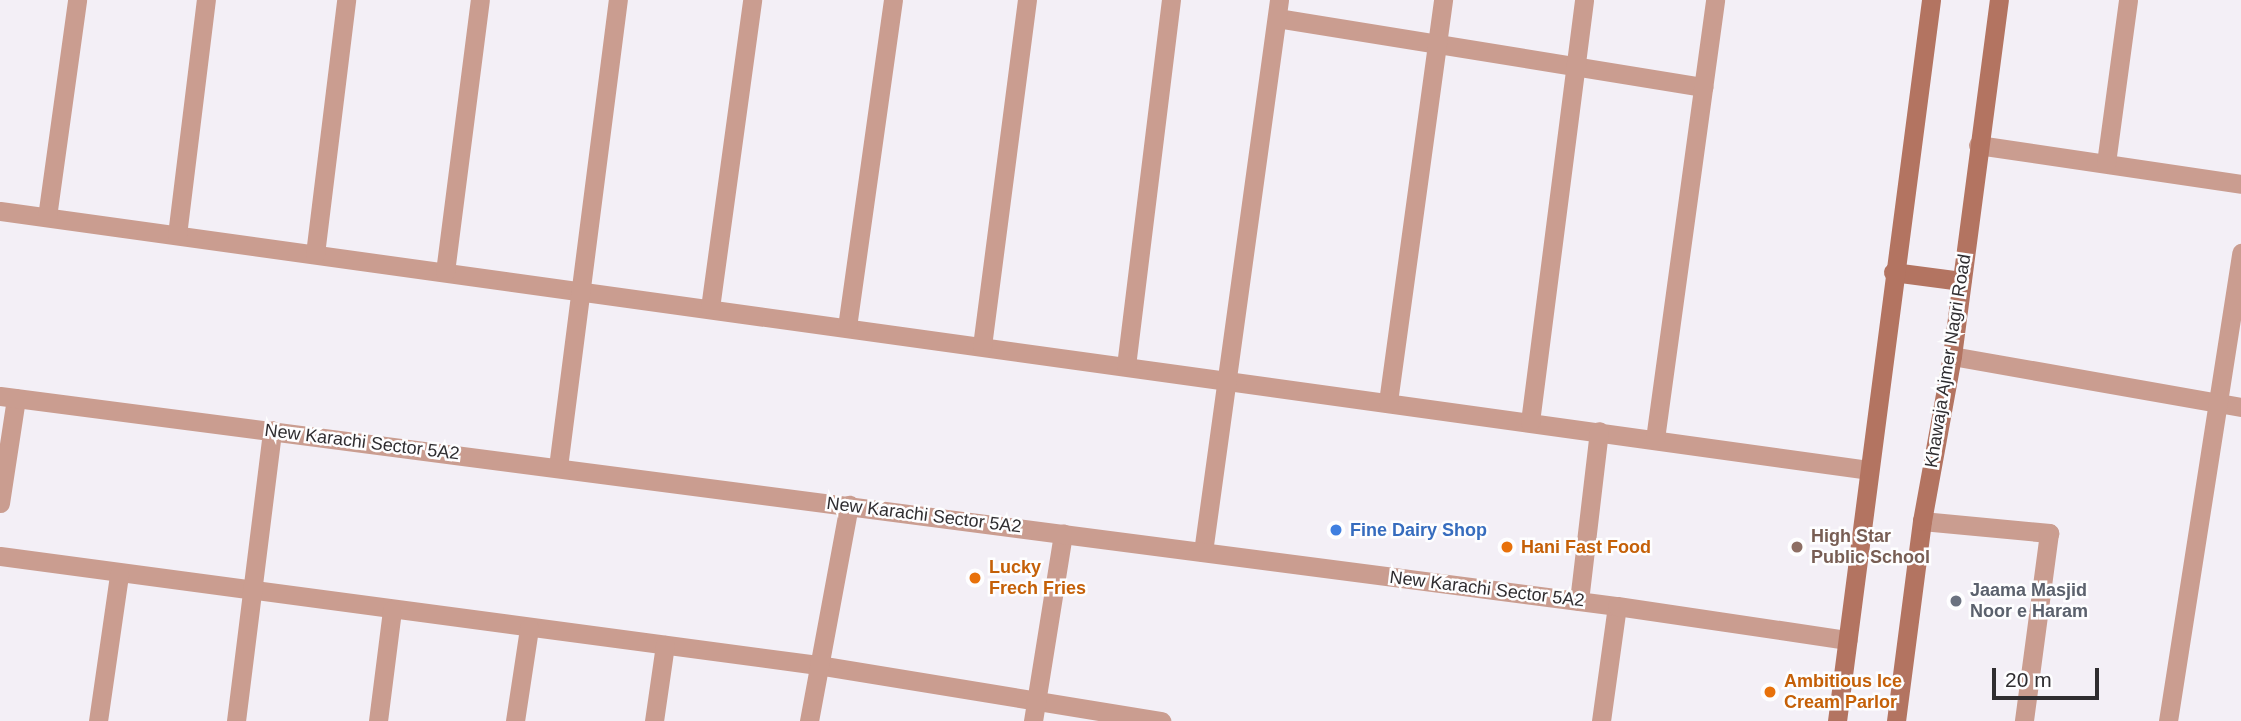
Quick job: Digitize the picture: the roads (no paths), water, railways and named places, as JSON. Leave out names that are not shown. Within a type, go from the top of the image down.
[{"type":"main road","points":[[1837,721],[1893,272],[1931,0]]},
{"type":"main road","name":"Khawaja Ajmer Nagri Road","points":[[1896,721],[1922,521],[1952,356],[1999,0]]},
{"type":"main road","points":[[1893,272],[1961,281]]},
{"type":"street","points":[[47,217],[78,0]]},
{"type":"street","points":[[177,235],[206,0]]},
{"type":"street","points":[[315,254],[346,0]]},
{"type":"street","points":[[445,272],[480,0]]},
{"type":"street","points":[[558,467],[618,0]]},
{"type":"street","points":[[710,308],[752,0]]},
{"type":"street","points":[[847,327],[893,0]]},
{"type":"street","points":[[982,346],[1027,0]]},
{"type":"street","points":[[1126,366],[1171,0]]},
{"type":"street","points":[[1388,402],[1443,0]]},
{"type":"street","points":[[1530,422],[1584,0]]},
{"type":"street","points":[[1655,439],[1715,0]]},
{"type":"street","points":[[2106,163],[2128,0]]},
{"type":"street","points":[[1203,552],[1278,9],[1437,45],[1703,88]]},
{"type":"street","points":[[1978,145],[2241,184]]},
{"type":"street","points":[[0,211],[1227,379],[1868,470]]},
{"type":"street","points":[[2168,721],[2241,253]]},
{"type":"street","points":[[1952,356],[2241,407]]},
{"type":"street","points":[[0,503],[8,397]]},
{"type":"street","name":"New Karachi Sector 5A2","points":[[8,397],[1617,606],[1848,640]]},
{"type":"street","points":[[236,721],[272,430]]},
{"type":"street","points":[[1579,601],[1600,431]]},
{"type":"street","points":[[809,721],[849,505]]},
{"type":"street","points":[[1922,521],[2049,533],[2024,721]]},
{"type":"street","points":[[1033,721],[1063,533]]},
{"type":"street","points":[[0,556],[119,575],[818,665],[1161,721]]},
{"type":"street","points":[[98,721],[119,575]]},
{"type":"street","points":[[1601,721],[1617,606]]},
{"type":"street","points":[[379,721],[392,610]]},
{"type":"street","points":[[516,721],[529,628]]},
{"type":"street","points":[[654,721],[665,645]]},
{"type":"place","name":"Fine Dairy Shop","points":[[1336,530]]},
{"type":"place","name":"Hani Fast Food","points":[[1507,547]]},
{"type":"place","name":"High Star Public School","points":[[1797,547]]},
{"type":"place","name":"Lucky Frech Fries","points":[[975,578]]},
{"type":"place","name":"Jaama Masjid Noor e Haram","points":[[1956,601]]},
{"type":"place","name":"Ambitious Ice Cream Parlor","points":[[1770,692]]}]
